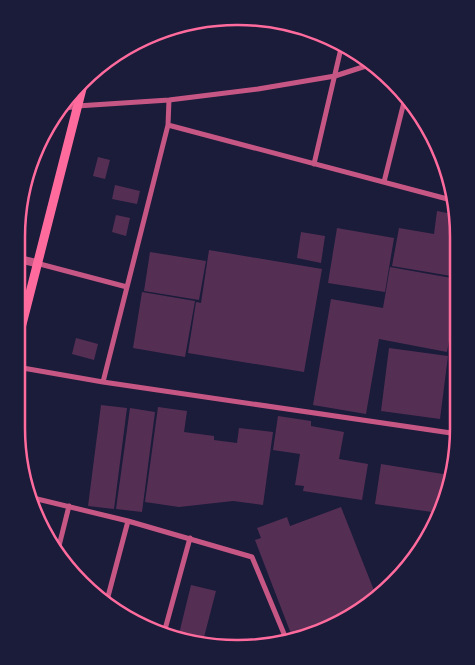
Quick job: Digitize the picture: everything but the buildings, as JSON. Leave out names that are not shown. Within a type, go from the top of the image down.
[{"type":"main road","points":[[25,310],[80,95]]},
{"type":"street","points":[[314,164],[340,51]]},
{"type":"street","points":[[69,107],[169,100],[258,88],[335,76],[364,67]]},
{"type":"street","points":[[103,382],[168,125],[169,100]]},
{"type":"street","points":[[384,182],[403,105]]},
{"type":"street","points":[[168,125],[446,198]]},
{"type":"street","points":[[25,260],[127,287]]},
{"type":"street","points":[[25,368],[103,382],[450,433]]},
{"type":"street","points":[[37,499],[128,521],[252,557],[284,635]]},
{"type":"street","points":[[60,544],[69,506]]},
{"type":"street","points":[[108,596],[128,521]]},
{"type":"street","points":[[165,628],[190,538]]}]
